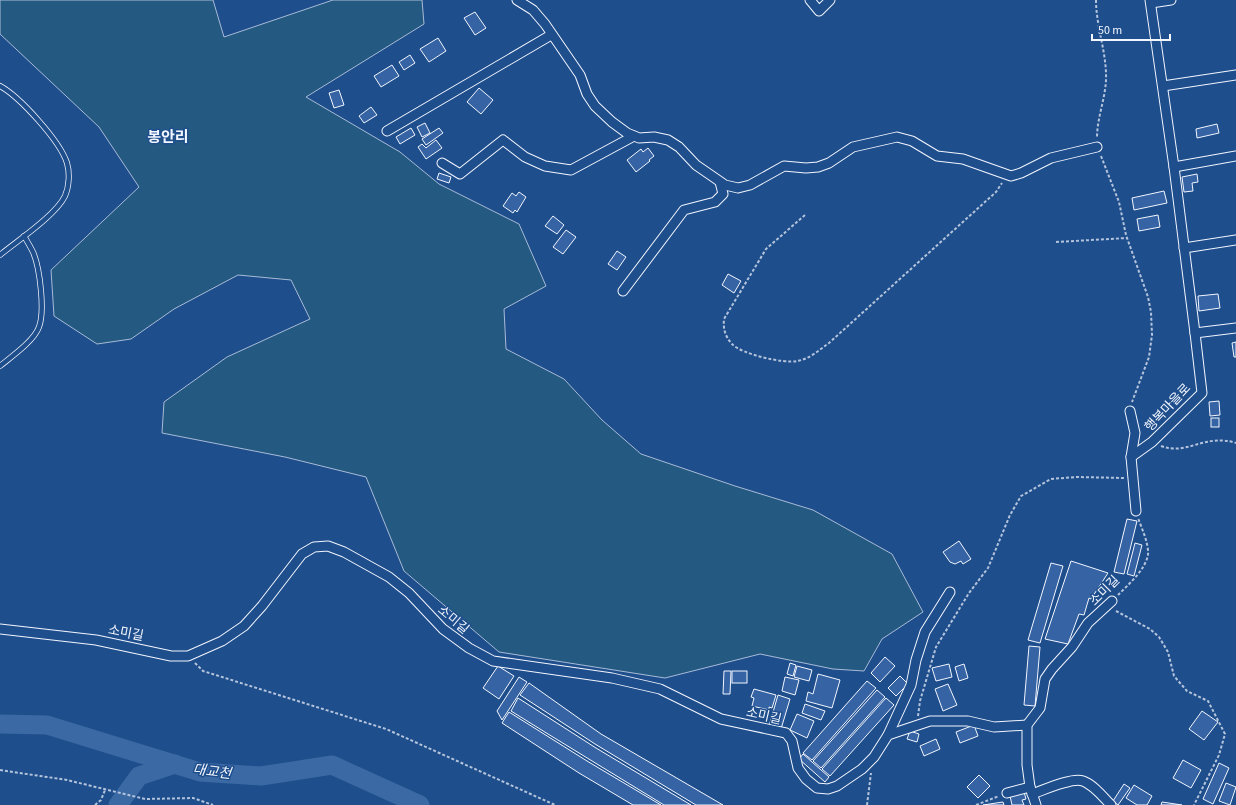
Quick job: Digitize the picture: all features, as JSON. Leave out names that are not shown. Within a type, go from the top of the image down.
[{"type":"street","points":[[517,0],[533,10],[576,69],[587,94],[595,106],[612,122],[627,133],[634,136],[668,140],[679,147],[696,165],[725,185],[738,188],[750,185],[760,181],[784,166],[806,168],[818,167],[829,163],[853,147],[897,137],[912,140],[937,156],[963,159],[1007,175],[1021,173],[1051,158],[1098,147]]},
{"type":"street","points":[[810,0],[820,11],[830,0]]},
{"type":"street","points":[[1171,0],[1151,1],[1195,333],[1236,328]]},
{"type":"street","points":[[387,131],[551,35]]},
{"type":"street","points":[[1163,86],[1236,75]]},
{"type":"street","points":[[442,163],[460,174],[503,140],[525,157],[545,166],[571,170],[634,136]]},
{"type":"street","points":[[1174,166],[1236,156]]},
{"type":"street","points":[[623,290],[684,210],[715,202],[723,194],[720,182]]},
{"type":"street","points":[[1184,248],[1236,240]]},
{"type":"street","name":"행복마을로","points":[[1131,457],[1152,442],[1202,393],[1195,333]]},
{"type":"street","points":[[1130,411],[1135,434],[1131,457],[1136,511]]},
{"type":"street","name":"소미길","points":[[0,629],[96,640],[171,656],[188,656],[222,641],[244,626],[262,606],[302,554],[314,547],[328,546],[344,552],[389,577],[409,593],[443,630],[469,648],[493,661],[597,675],[660,689],[721,719],[786,733],[792,741],[798,768],[806,779],[817,788],[828,789],[851,778],[874,757],[888,735],[911,685],[916,660],[925,632],[950,592]]},
{"type":"street","name":"소미길","points":[[1027,725],[1040,708],[1046,679],[1052,669],[1072,647],[1088,623],[1110,604]]},
{"type":"street","points":[[888,735],[930,721],[968,721],[994,727],[1027,725],[1027,765],[1031,791],[1036,805]]},
{"type":"street","points":[[1007,793],[1031,791],[1071,781],[1083,781],[1096,790],[1111,805]]},
{"type":"lane","points":[[0,86],[8,90],[43,125],[56,142],[67,163],[68,187],[64,197],[52,213],[0,255]]},
{"type":"lane","points":[[0,366],[32,338],[39,328],[42,307],[38,272],[33,252],[24,236]]},
{"type":"path","points":[[1096,0],[1097,21],[1105,65],[1106,80],[1097,128],[1098,147],[1118,202],[1128,238],[1148,297],[1152,335],[1149,357],[1130,411]]},
{"type":"path","points":[[805,215],[766,249],[724,319],[723,330],[733,345],[776,361],[797,362],[811,357],[829,343],[996,192],[1007,175]]},
{"type":"path","points":[[1056,242],[1128,238]]},
{"type":"path","points":[[1152,442],[1168,449],[1182,449],[1212,440],[1236,442]]},
{"type":"path","points":[[917,725],[920,701],[936,647],[969,593],[988,568],[1010,515],[1021,496],[1051,479],[1133,477]]},
{"type":"path","name":"소미길","points":[[1110,604],[1142,568],[1148,554],[1147,545],[1136,511]]},
{"type":"path","points":[[1110,604],[1150,629],[1159,637],[1168,652],[1174,676],[1187,691],[1208,701],[1225,734],[1219,755],[1194,805]]},
{"type":"path","points":[[188,656],[203,671],[386,729],[555,805]]},
{"type":"path","points":[[867,805],[874,757]]},
{"type":"path","points":[[0,770],[67,780],[145,799],[193,798],[213,805]]},
{"type":"path","points":[[95,805],[101,800],[105,790]]},
{"type":"path","points":[[976,805],[1007,793]]},
{"type":"shaded area","points":[[0,0],[213,0],[224,37],[333,0],[422,0],[424,24],[306,97],[400,152],[439,184],[519,224],[546,286],[504,309],[506,349],[564,379],[602,420],[641,454],[735,486],[813,510],[892,554],[923,612],[882,639],[864,671],[833,669],[760,654],[665,678],[499,652],[404,571],[366,477],[285,457],[162,433],[164,402],[227,357],[310,319],[291,280],[238,275],[174,309],[131,339],[97,344],[54,316],[51,270],[139,187],[99,127],[0,34]]},
{"type":"building","points":[[475,12],[486,28],[475,35],[464,18]]},
{"type":"building","points":[[438,38],[446,51],[429,62],[420,49]]},
{"type":"building","points":[[410,55],[415,63],[404,70],[399,62]]},
{"type":"building","points":[[392,65],[399,76],[381,87],[374,76]]},
{"type":"building","points":[[479,88],[493,100],[481,114],[467,102]]},
{"type":"building","points":[[339,90],[344,105],[334,108],[329,93]]},
{"type":"building","points":[[371,107],[377,115],[364,123],[359,116]]},
{"type":"building","points":[[425,123],[430,133],[422,137],[417,127]]},
{"type":"building","points":[[1217,124],[1219,133],[1197,138],[1196,129]]},
{"type":"building","points":[[411,128],[415,135],[400,144],[396,137]]},
{"type":"building","points":[[439,128],[443,133],[426,145],[422,139]]},
{"type":"building","points":[[436,140],[442,148],[426,159],[418,147],[422,144],[426,148]]},
{"type":"building","points":[[648,148],[654,156],[636,172],[627,160],[641,149],[643,152]]},
{"type":"building","points":[[439,173],[451,177],[449,183],[437,179]]},
{"type":"building","points":[[1197,174],[1198,182],[1192,183],[1193,191],[1184,192],[1182,177]]},
{"type":"building","points":[[1164,191],[1167,203],[1134,210],[1132,198]]},
{"type":"building","points":[[519,192],[526,197],[517,212],[515,210],[513,213],[503,206],[512,193],[516,196]]},
{"type":"building","points":[[1158,215],[1160,227],[1139,231],[1137,219]]},
{"type":"building","points":[[553,216],[564,225],[557,234],[545,226]]},
{"type":"building","points":[[566,230],[576,237],[563,254],[553,247]]},
{"type":"building","points":[[617,251],[626,257],[617,270],[608,264]]},
{"type":"building","points":[[728,274],[741,281],[734,293],[722,285]]},
{"type":"building","points":[[1218,294],[1220,308],[1199,311],[1198,296]]},
{"type":"building","points":[[1236,342],[1236,357],[1234,357],[1232,343]]},
{"type":"building","points":[[1219,401],[1220,415],[1210,416],[1209,402]]},
{"type":"building","points":[[1211,418],[1219,418],[1219,427],[1211,427]]},
{"type":"building","points":[[1127,519],[1137,521],[1124,574],[1114,572]]},
{"type":"building","points":[[959,541],[971,559],[963,564],[961,561],[955,564],[950,562],[943,552]]},
{"type":"building","points":[[1135,543],[1142,545],[1134,576],[1127,574]]},
{"type":"building","points":[[1071,561],[1108,573],[1091,599],[1089,598],[1084,615],[1079,614],[1068,644],[1045,639]]},
{"type":"building","points":[[1051,563],[1063,566],[1040,643],[1028,640]]},
{"type":"building","points":[[1029,646],[1040,647],[1035,706],[1024,705]]},
{"type":"building","points":[[885,657],[895,666],[880,682],[871,673]]},
{"type":"building","points":[[790,663],[796,665],[793,676],[787,674]]},
{"type":"building","points":[[949,664],[952,677],[936,681],[932,668]]},
{"type":"building","points":[[964,664],[968,678],[959,681],[955,667]]},
{"type":"building","points":[[498,666],[514,676],[499,699],[483,688]]},
{"type":"building","points":[[797,666],[812,670],[809,681],[794,677]]},
{"type":"building","points":[[724,671],[731,671],[730,694],[723,694]]},
{"type":"building","points":[[732,671],[747,671],[747,683],[732,683]]},
{"type":"building","points":[[818,674],[840,680],[832,708],[806,701],[808,692],[813,694]]},
{"type":"building","points":[[900,676],[908,684],[896,696],[888,688]]},
{"type":"building","points":[[519,677],[527,682],[502,720],[497,711]]},
{"type":"building","points":[[785,677],[799,680],[795,695],[782,691]]},
{"type":"building","points":[[867,681],[876,688],[812,760],[803,753]]},
{"type":"building","points":[[529,683],[601,734],[723,805],[696,805],[595,744],[520,695]]},
{"type":"building","points":[[948,684],[957,705],[943,711],[935,689]]},
{"type":"building","points":[[754,689],[776,695],[772,708],[769,707],[769,710],[752,706],[754,698],[751,697]]},
{"type":"building","points":[[877,690],[885,697],[821,768],[813,761]]},
{"type":"building","points":[[778,695],[790,699],[781,729],[769,726]]},
{"type":"building","points":[[518,698],[596,748],[691,805],[664,805],[548,734],[511,711]]},
{"type":"building","points":[[886,698],[894,705],[830,776],[822,769]]},
{"type":"building","points":[[805,704],[825,711],[821,720],[802,713]]},
{"type":"building","points":[[1202,711],[1218,722],[1204,740],[1189,729]]},
{"type":"building","points":[[509,712],[661,805],[633,805],[579,773],[502,723]]},
{"type":"building","points":[[797,714],[814,721],[807,738],[790,730]]},
{"type":"building","points":[[974,725],[978,736],[960,743],[956,732]]},
{"type":"building","points":[[910,731],[919,734],[917,742],[907,739]]},
{"type":"building","points":[[936,739],[940,749],[924,756],[920,746]]},
{"type":"building","points":[[803,754],[829,777],[825,782],[799,759]]},
{"type":"building","points":[[1183,760],[1201,770],[1191,788],[1173,778]]},
{"type":"building","points":[[1219,763],[1229,768],[1213,804],[1203,799]]},
{"type":"building","points":[[979,775],[990,786],[978,798],[967,787]]},
{"type":"building","points":[[1226,783],[1236,787],[1230,805],[1219,801]]},
{"type":"building","points":[[1124,784],[1130,788],[1118,805],[1113,801]]},
{"type":"building","points":[[1134,785],[1152,796],[1147,805],[1137,805],[1126,798]]},
{"type":"building","points":[[1024,792],[1026,799],[1022,800],[1024,805],[1012,805],[1010,796]]},
{"type":"building","points":[[1003,802],[1004,805],[983,805]]},
{"type":"building","points":[[1162,802],[1182,805],[1161,805]]},
{"type":"waterway","name":"대교천","points":[[0,724],[47,725],[200,772],[261,776],[332,765],[420,805]]},
{"type":"waterway","points":[[118,805],[139,776],[175,764]]},
{"type":"district","name":"봉안리","points":[[168,137]]}]
